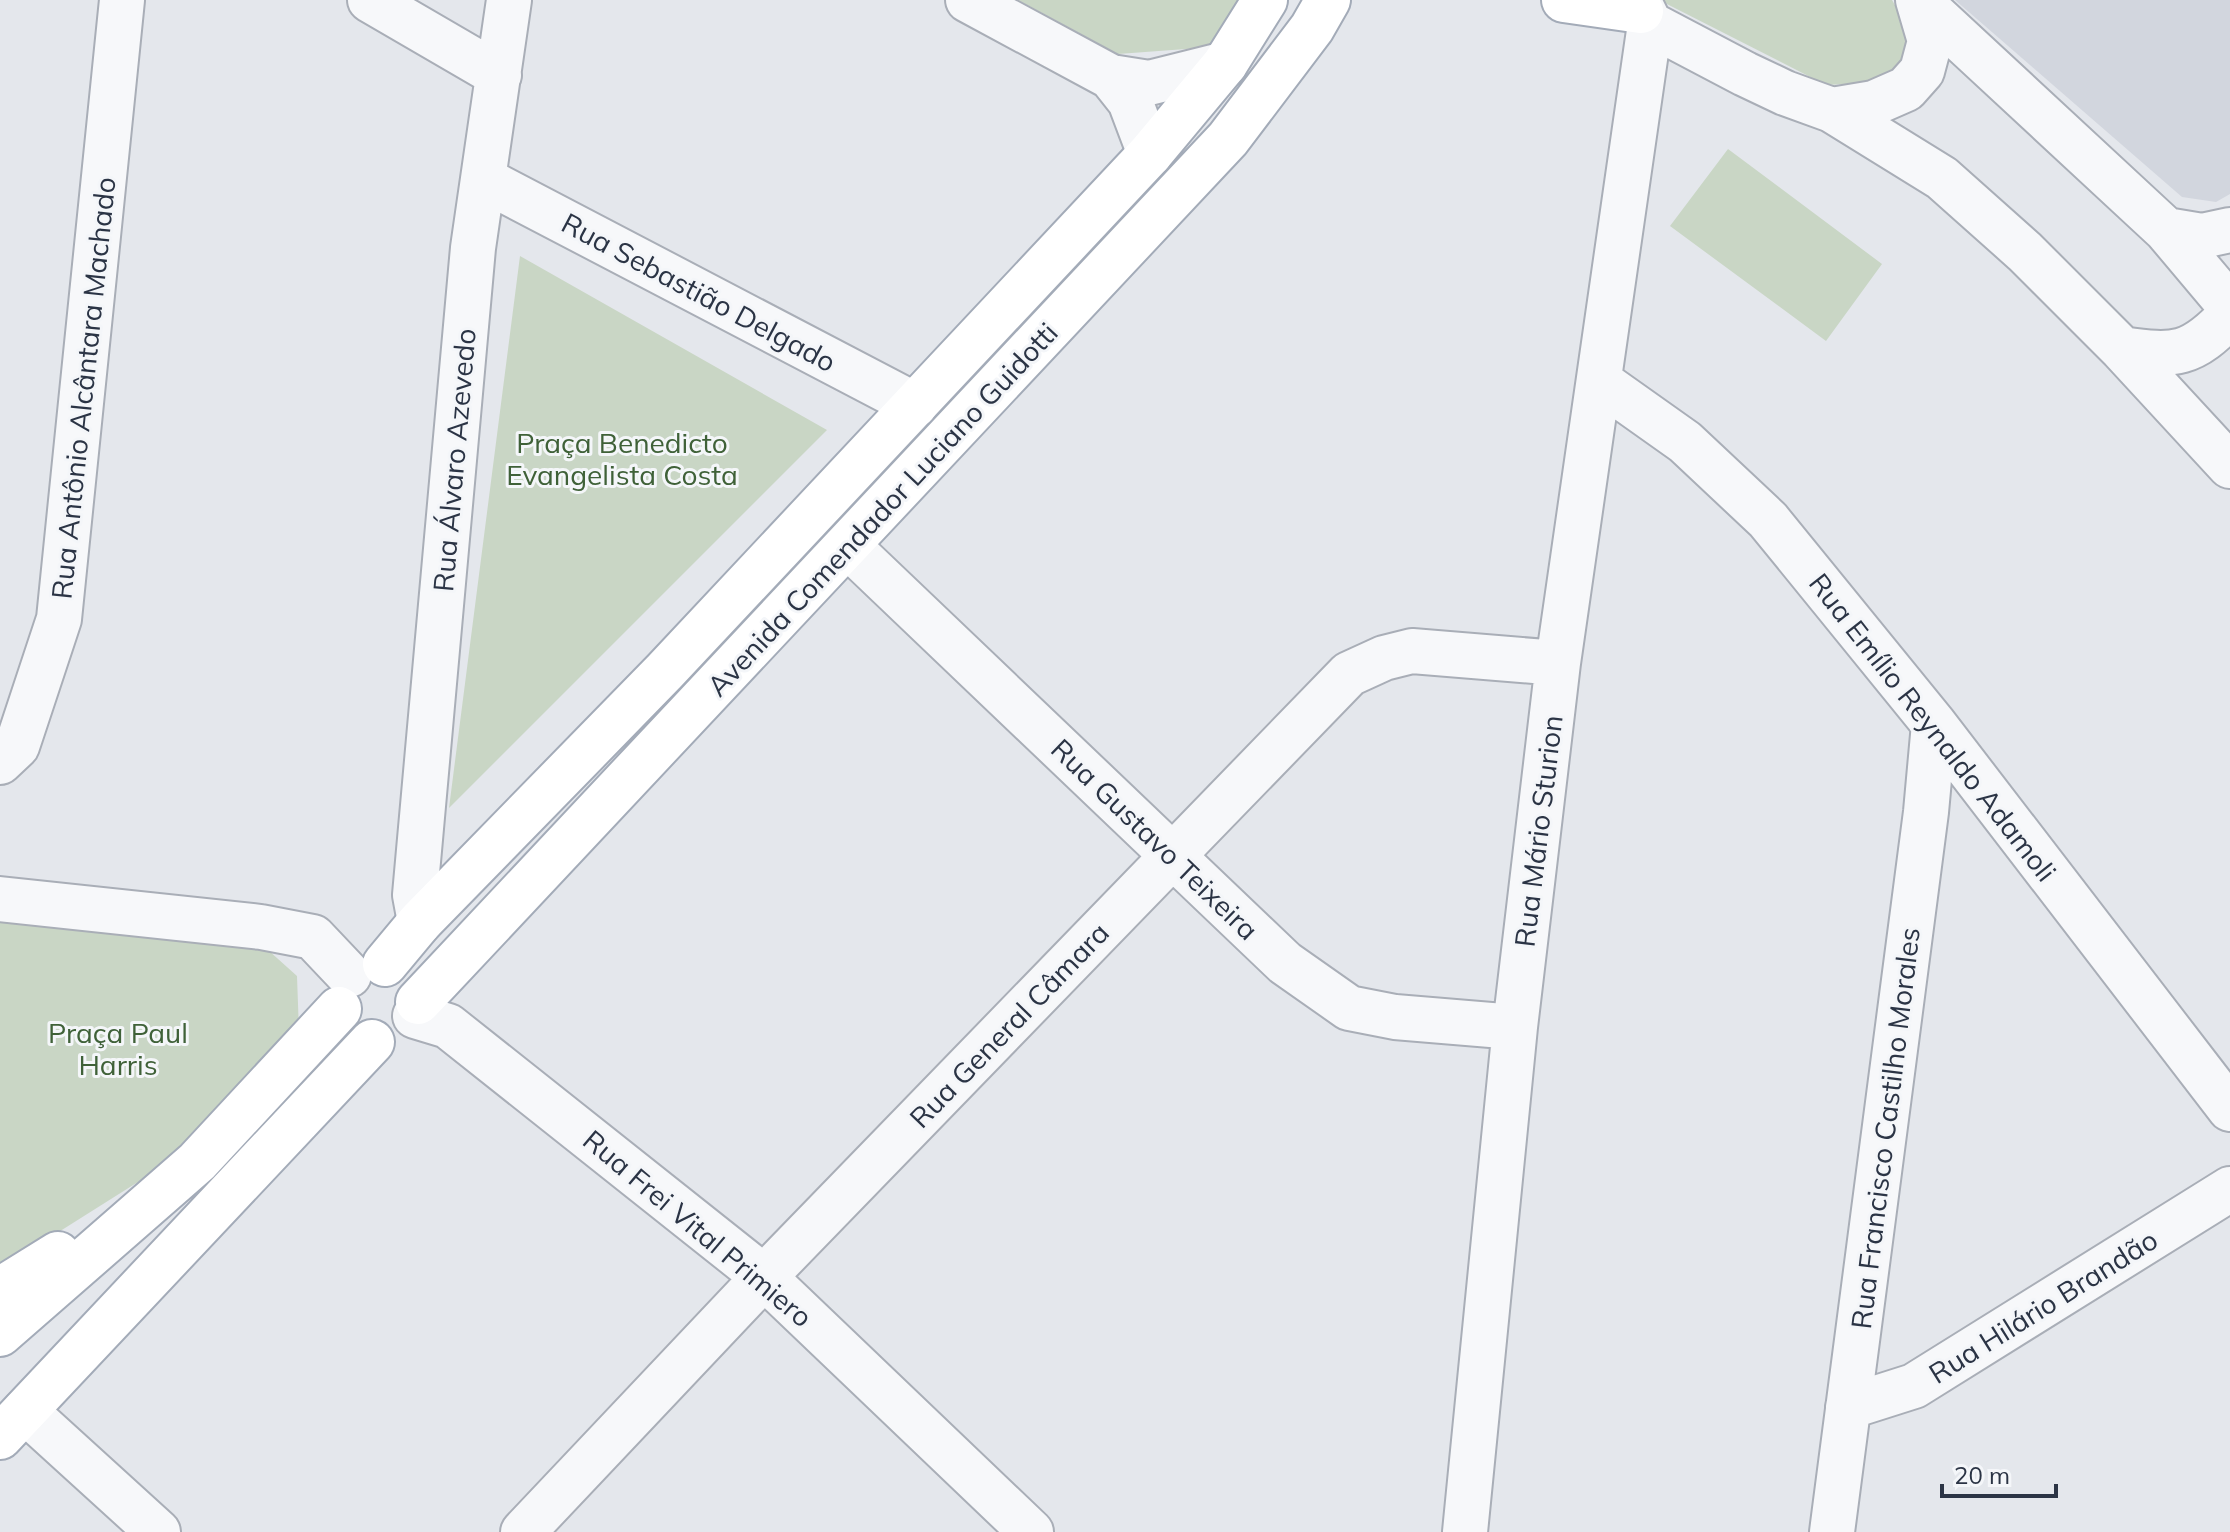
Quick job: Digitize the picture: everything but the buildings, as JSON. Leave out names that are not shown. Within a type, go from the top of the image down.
[{"type":"main road","name":"Avenida Comendador Luciano Guidotti","points":[[0,1334],[197,1162],[358,983],[665,671],[1150,154],[1225,64],[1265,0]]},
{"type":"main road","name":"Avenida Comendador Luciano Guidotti","points":[[416,1009],[1228,139],[1320,14],[1351,0]]},
{"type":"main road","points":[[1564,0],[1643,11]]},
{"type":"main road","points":[[398,968],[415,989],[416,1009],[409,1028],[386,1042],[372,1042],[350,1031],[358,983],[398,968]]},
{"type":"main road","points":[[12,1424],[372,1042]]},
{"type":"main road","points":[[0,1290],[197,1162]]},
{"type":"street","name":"Rua Antônio Alcântara Machado","points":[[0,762],[17,746],[59,619],[122,0]]},
{"type":"street","points":[[370,0],[499,75]]},
{"type":"street","name":"Rua Álvaro Azevedo","points":[[420,922],[415,895],[472,264],[509,0]]},
{"type":"street","points":[[968,0],[1111,77],[1149,83],[1225,64]]},
{"type":"street","points":[[1918,0],[1960,16],[2166,230],[2230,306]]},
{"type":"street","points":[[1832,110],[1874,103],[1906,89],[1922,71],[1930,41],[1918,0]]},
{"type":"street","points":[[1643,11],[1701,52],[1785,93],[1832,110],[1942,178],[2025,252],[2122,349],[2230,466]]},
{"type":"street","name":"Rua Mário Sturion","points":[[1465,1532],[1515,1027],[1558,663],[1634,133],[1643,11]]},
{"type":"street","name":"Rua Mário Sturion","points":[[1634,133],[1650,99],[1684,63],[1701,52]]},
{"type":"street","points":[[1111,77],[1130,101],[1150,154]]},
{"type":"street","name":"Rua Sebastião Delgado","points":[[483,179],[915,405]]},
{"type":"street","points":[[2166,230],[2202,236],[2230,230]]},
{"type":"street","points":[[2122,349],[2162,355],[2195,347],[2230,315]]},
{"type":"street","name":"Rua Emílio Reynaldo Adamoli","points":[[1599,381],[1685,442],[1768,520],[1934,724],[2230,1109]]},
{"type":"street","name":"Rua Gustavo Teixeira","points":[[848,546],[1285,963],[1349,1008],[1395,1017],[1515,1027]]},
{"type":"street","name":"Rua General Câmara","points":[[523,1532],[764,1277],[1349,674],[1384,658],[1412,651],[1558,663]]},
{"type":"street","name":"Rua Francisco Castilho Morales","points":[[1832,1532],[1926,812],[1934,724]]},
{"type":"street","points":[[0,899],[261,927],[313,937],[358,983]]},
{"type":"street","name":"Rua Frei Vital Primiero","points":[[416,1009],[448,1026],[764,1277],[1031,1532]]},
{"type":"street","name":"Rua Hilário Brandão","points":[[1848,1407],[1914,1386],[2230,1189]]},
{"type":"street","points":[[12,1424],[158,1532]]},
{"type":"shaded area","points":[[1955,0],[2230,0],[2230,194],[2216,202],[2182,197]]},
{"type":"green space","points":[[1018,0],[1239,0],[1213,47],[1118,54]]},
{"type":"green space","points":[[1659,0],[1892,0],[1912,35],[1902,70],[1866,83],[1826,85]]},
{"type":"green space","points":[[1728,149],[1882,264],[1826,341],[1670,226]]},
{"type":"green space","name":"Praça Benedicto Evangelista Costa","points":[[520,256],[827,430],[449,808]]},
{"type":"green space","name":"Praça Paul Harris","points":[[0,918],[258,941],[297,976],[299,1032],[176,1158],[0,1269]]}]
